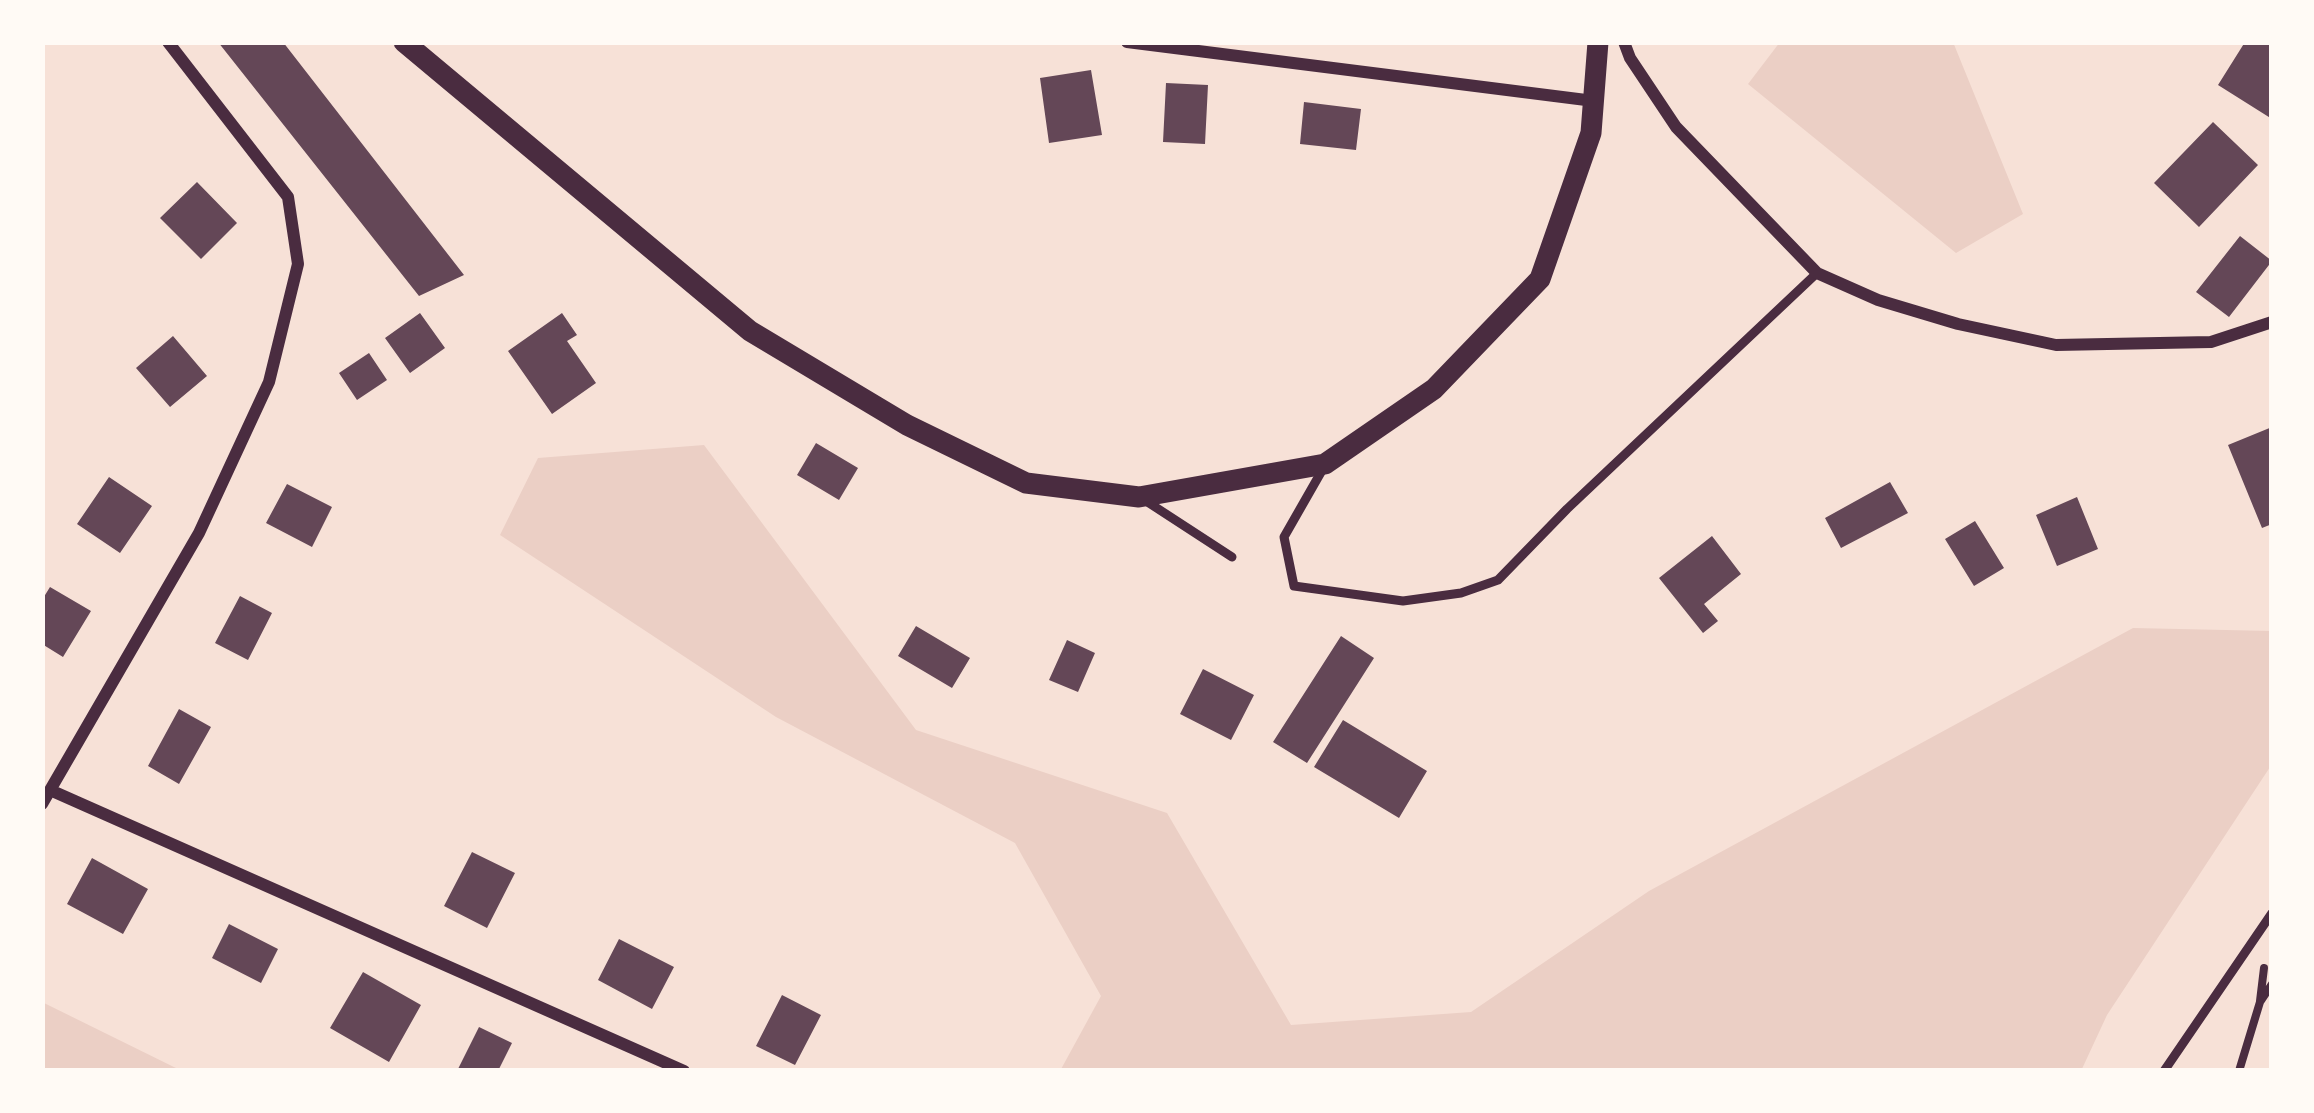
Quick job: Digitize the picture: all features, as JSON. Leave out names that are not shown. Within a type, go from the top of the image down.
[{"type":"street","points":[[42,804],[209,512],[269,382],[298,264],[288,197],[168,42]]},
{"type":"street","points":[[404,42],[750,331],[907,425],[1026,483],[1139,497],[1325,464],[1434,389],[1540,279],[1591,134],[1598,42]]},
{"type":"street","points":[[1127,42],[1594,101]]},
{"type":"street","points":[[1624,42],[1676,127],[1817,273],[1878,300],[2056,345],[2211,342],[2272,322]]},
{"type":"street","points":[[50,790],[684,1071]]},
{"type":"lane","points":[[1325,464],[1284,538],[1294,586],[1403,601],[1461,593],[1498,580],[1817,273]]},
{"type":"lane","points":[[1139,497],[1232,557]]},
{"type":"lane","points":[[2164,1071],[2272,913]]},
{"type":"path","points":[[2239,1071],[2260,1002],[2272,984]]},
{"type":"shaded area","points":[[1780,42],[1953,42],[2023,214],[1956,253],[1748,84]]},
{"type":"shaded area","points":[[704,445],[916,730],[1167,813],[1291,1025],[1471,1012],[1649,891],[2133,628],[2272,631],[2272,764],[2107,1015],[2081,1071],[1060,1071],[1101,996],[1015,843],[776,717],[500,535],[538,458]]},
{"type":"shaded area","points":[[42,1002],[182,1071],[42,1071]]},
{"type":"building","points":[[218,42],[283,42],[464,275],[419,296]]},
{"type":"building","points":[[2245,42],[2272,42],[2272,119],[2218,85]]},
{"type":"building","points":[[1091,70],[1102,135],[1049,143],[1040,78]]},
{"type":"building","points":[[1166,83],[1208,85],[1205,144],[1163,142]]},
{"type":"building","points":[[1304,102],[1361,109],[1356,150],[1300,144]]},
{"type":"building","points":[[2213,122],[2258,165],[2199,227],[2154,183]]},
{"type":"building","points":[[197,182],[237,223],[201,259],[160,218]]},
{"type":"building","points":[[2240,236],[2272,261],[2229,317],[2196,292]]},
{"type":"building","points":[[420,313],[445,348],[410,373],[385,338]]},
{"type":"building","points":[[562,313],[577,335],[567,341],[596,383],[552,414],[508,351]]},
{"type":"building","points":[[173,336],[207,376],[170,407],[136,368]]},
{"type":"building","points":[[369,353],[387,380],[357,400],[339,373]]},
{"type":"building","points":[[2272,427],[2272,524],[2262,528],[2228,445]]},
{"type":"building","points":[[816,443],[858,468],[839,500],[797,475]]},
{"type":"building","points":[[109,477],[152,506],[120,553],[77,524]]},
{"type":"building","points":[[1890,482],[1908,513],[1841,548],[1825,518]]},
{"type":"building","points":[[287,484],[332,507],[312,547],[266,523]]},
{"type":"building","points":[[2077,497],[2098,549],[2057,566],[2036,515]]},
{"type":"building","points":[[1975,521],[2004,568],[1974,586],[1945,539]]},
{"type":"building","points":[[1712,536],[1741,574],[1704,604],[1718,621],[1703,633],[1659,578]]},
{"type":"building","points":[[50,587],[91,611],[63,657],[42,644],[42,600]]},
{"type":"building","points":[[240,596],[272,613],[248,660],[215,643]]},
{"type":"building","points":[[916,626],[970,658],[952,688],[898,656]]},
{"type":"building","points":[[1341,636],[1374,658],[1307,763],[1273,742]]},
{"type":"building","points":[[1067,640],[1095,653],[1078,692],[1049,680]]},
{"type":"building","points":[[1203,669],[1254,695],[1231,740],[1180,714]]},
{"type":"building","points":[[179,709],[211,727],[179,784],[148,766]]},
{"type":"building","points":[[1343,720],[1427,771],[1399,818],[1314,767]]},
{"type":"building","points":[[472,852],[515,873],[487,928],[444,906]]},
{"type":"building","points":[[92,858],[148,889],[123,934],[67,904]]},
{"type":"building","points":[[229,924],[278,949],[261,983],[212,958]]},
{"type":"building","points":[[619,939],[674,967],[652,1009],[598,980]]},
{"type":"building","points":[[363,972],[421,1005],[389,1062],[330,1028]]},
{"type":"building","points":[[782,995],[821,1015],[795,1065],[756,1046]]},
{"type":"building","points":[[479,1027],[512,1043],[498,1071],[457,1071]]}]
